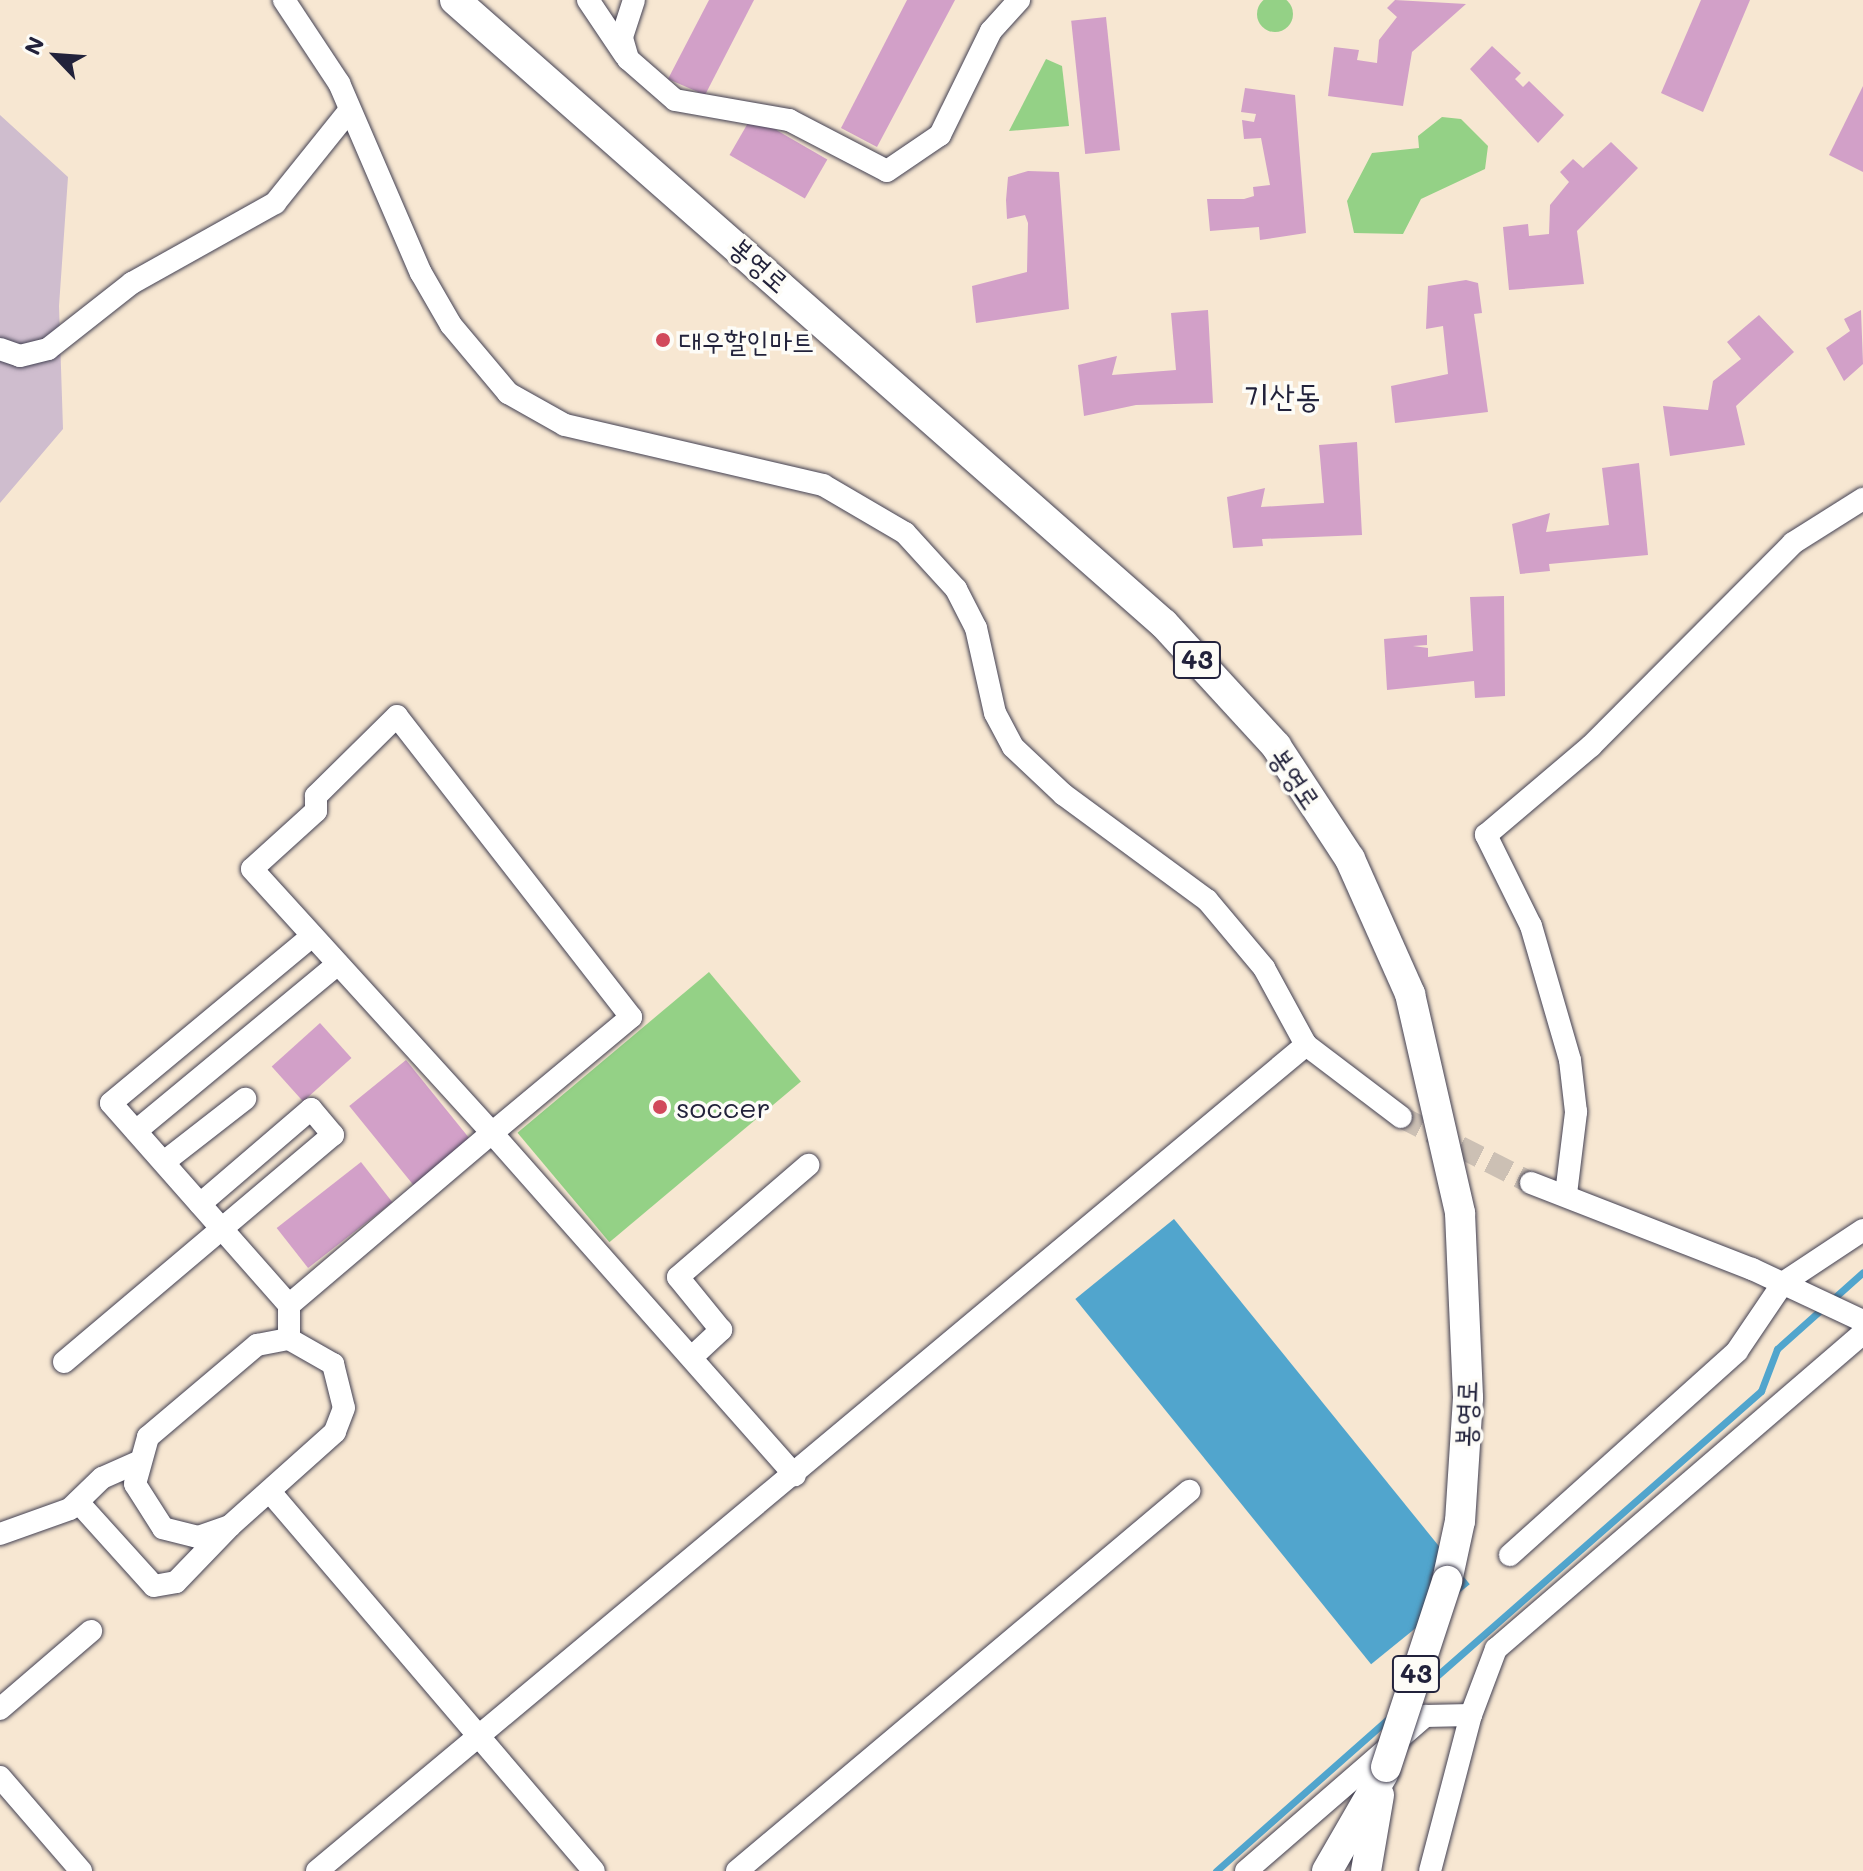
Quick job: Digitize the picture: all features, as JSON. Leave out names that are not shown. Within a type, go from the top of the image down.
[{"type":"highway","name":"봉영로","points":[[455,0],[1164,624],[1276,746],[1350,859],[1410,994],[1460,1213],[1468,1398],[1460,1521],[1447,1581],[1384,1770],[1345,1871]]},
{"type":"highway","points":[[1327,1871],[1384,1770]]},
{"type":"highway","points":[[1366,1871],[1384,1770]]},
{"type":"street","points":[[284,0],[318,42],[421,273],[451,325],[508,393],[565,425],[823,485],[905,533],[956,589],[976,628],[995,713],[1013,747],[1064,795],[1207,900],[1264,968],[1306,1045],[1401,1117]]},
{"type":"street","points":[[588,0],[628,59],[675,100],[789,120],[887,171],[940,135],[991,31],[1019,0]]},
{"type":"street","points":[[628,59],[622,38],[634,0]]},
{"type":"street","points":[[0,349],[20,356],[48,349],[132,283],[275,203],[349,111]]},
{"type":"street","points":[[1566,1194],[1576,1112],[1567,1047],[1531,926],[1486,835],[1591,746],[1793,543],[1863,499]]},
{"type":"street","points":[[289,1305],[492,1133],[631,1017],[397,716],[316,796],[316,811],[252,869],[492,1133],[795,1475]]},
{"type":"street","points":[[289,1339],[289,1305],[111,1103],[312,936]]},
{"type":"street","points":[[136,1131],[338,964]]},
{"type":"street","points":[[317,1871],[483,1737],[1306,1045]]},
{"type":"street","points":[[164,1162],[245,1099]]},
{"type":"street","points":[[64,1362],[333,1135],[311,1109],[200,1204]]},
{"type":"street","points":[[692,1357],[721,1330],[678,1277],[808,1165]]},
{"type":"street","points":[[1430,1871],[1471,1715],[1496,1649],[1861,1325],[1789,1286],[1566,1194],[1531,1183]]},
{"type":"street","points":[[1510,1555],[1737,1351],[1789,1286],[1863,1230]]},
{"type":"street","points":[[78,1502],[154,1586],[176,1582],[230,1526],[326,1444],[344,1408],[333,1364],[289,1339],[257,1345],[148,1437],[136,1463],[139,1500],[163,1528],[198,1537],[230,1526]]},
{"type":"street","points":[[0,1534],[78,1502],[102,1478],[136,1463]]},
{"type":"street","points":[[737,1871],[1189,1491]]},
{"type":"street","points":[[271,1493],[483,1737],[594,1871]]},
{"type":"street","points":[[0,1709],[91,1631]]},
{"type":"street","points":[[1249,1870],[1425,1716],[1471,1715]]},
{"type":"street","points":[[0,1777],[81,1871]]},
{"type":"shaded area","points":[[0,115],[68,177],[59,306],[63,429],[0,503]]},
{"type":"green space","points":[[1275,-4],[1288,1],[1293,14],[1288,27],[1275,32],[1262,27],[1257,14],[1262,1]]},
{"type":"green space","points":[[1046,59],[1062,66],[1069,126],[1009,131]]},
{"type":"green space","points":[[1442,117],[1461,119],[1488,146],[1485,169],[1421,199],[1403,234],[1354,233],[1347,201],[1372,153],[1419,148],[1418,136]]},
{"type":"green space","name":"soccer","points":[[709,972],[801,1082],[609,1242],[517,1133]]},
{"type":"water","points":[[1174,1219],[1470,1584],[1371,1664],[1075,1299]]},
{"type":"building","points":[[709,0],[754,0],[705,95],[668,79]]},
{"type":"building","points":[[907,0],[955,0],[877,147],[841,128]]},
{"type":"building","points":[[1395,0],[1466,4],[1412,52],[1403,106],[1328,96],[1334,47],[1359,50],[1357,60],[1377,63],[1379,40],[1397,17],[1387,8]]},
{"type":"building","points":[[1701,0],[1750,0],[1703,112],[1661,93]]},
{"type":"building","points":[[1106,17],[1120,150],[1085,154],[1071,21]]},
{"type":"building","points":[[1492,46],[1521,73],[1515,79],[1523,87],[1529,81],[1564,115],[1538,143],[1470,69]]},
{"type":"building","points":[[1863,86],[1863,172],[1829,155]]},
{"type":"building","points":[[1245,88],[1295,95],[1306,233],[1260,240],[1259,227],[1210,231],[1207,199],[1244,199],[1254,196],[1253,187],[1270,185],[1261,138],[1244,139],[1242,120],[1254,122],[1256,114],[1241,112]]},
{"type":"building","points":[[752,116],[827,160],[805,198],[730,155]]},
{"type":"building","points":[[1611,142],[1638,168],[1577,231],[1584,284],[1509,290],[1503,227],[1528,224],[1529,236],[1549,234],[1550,205],[1569,182],[1560,172],[1573,159],[1583,168]]},
{"type":"building","points":[[1028,171],[1059,172],[1069,309],[976,323],[972,286],[1027,272],[1028,223],[1025,215],[1007,219],[1006,200],[1008,177]]},
{"type":"building","points":[[1466,280],[1478,283],[1482,313],[1474,314],[1488,412],[1395,423],[1391,386],[1448,374],[1443,326],[1426,329],[1428,286]]},
{"type":"building","points":[[1208,310],[1213,403],[1136,405],[1084,416],[1078,365],[1117,356],[1112,375],[1176,370],[1171,313]]},
{"type":"building","points":[[1861,310],[1863,364],[1844,381],[1826,348],[1850,331],[1844,319]]},
{"type":"building","points":[[1759,315],[1794,352],[1736,406],[1745,445],[1670,456],[1663,406],[1708,410],[1713,381],[1741,359],[1727,342]]},
{"type":"building","points":[[1357,442],[1362,535],[1262,539],[1263,546],[1233,548],[1227,497],[1265,488],[1261,507],[1324,503],[1319,445]]},
{"type":"building","points":[[1639,463],[1648,555],[1549,564],[1550,571],[1520,574],[1512,524],[1550,513],[1546,532],[1609,525],[1602,468]]},
{"type":"building","points":[[1504,596],[1505,696],[1475,698],[1474,681],[1387,690],[1384,639],[1427,635],[1427,645],[1413,646],[1428,648],[1428,657],[1473,651],[1470,597]]},
{"type":"building","points":[[320,1023],[351,1058],[303,1101],[272,1066]]},
{"type":"building","points":[[406,1060],[473,1143],[417,1189],[349,1106]]},
{"type":"building","points":[[361,1162],[392,1202],[308,1268],[277,1228]]},
{"type":"waterway","points":[[1423,1688],[1761,1391],[1777,1349],[1863,1272]]},
{"type":"waterway","points":[[1216,1871],[1390,1717]]},
{"type":"tunnel","points":[[1401,1117],[1531,1183]]},
{"type":"place","name":"대우할인마트","points":[[663,340]]},
{"type":"place","name":"soccer","points":[[660,1107]]},
{"type":"district","name":"기산동","points":[[1282,394]]}]
